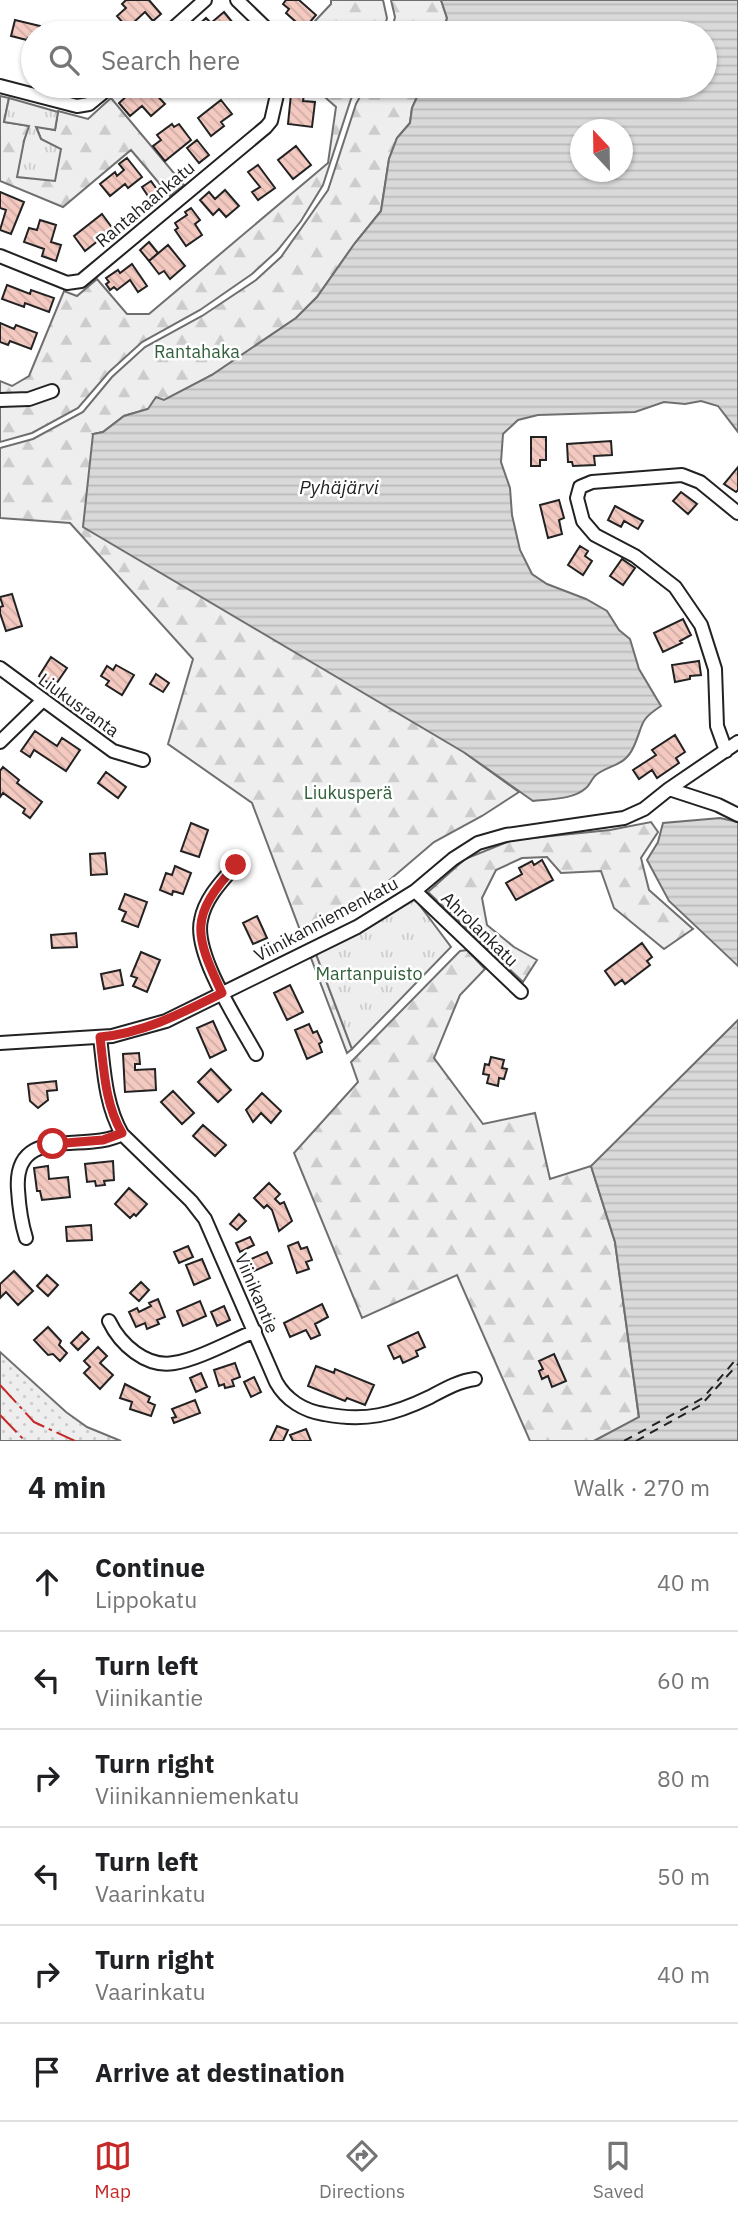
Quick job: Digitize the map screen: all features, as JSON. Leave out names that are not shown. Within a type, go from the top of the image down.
[{"type":"street","points":[[182,21],[205,0]]},
{"type":"street","points":[[237,0],[259,21]]},
{"type":"street","points":[[0,86],[21,91]]},
{"type":"street","points":[[46,98],[77,106],[89,104],[96,98]]},
{"type":"street","name":"Rantahaankatu","points":[[0,256],[67,283],[81,281],[266,127],[271,121],[276,98]]},
{"type":"street","points":[[0,400],[29,399],[52,391]]},
{"type":"street","points":[[726,751],[717,726],[715,669],[701,625],[675,587],[635,556],[595,535],[583,521],[577,498],[580,487],[593,482],[682,475],[700,482],[738,513]]},
{"type":"street","name":"Liukusranta","points":[[0,668],[113,751],[143,760]]},
{"type":"street","points":[[0,742],[43,701]]},
{"type":"street","name":"Viinikanniemenkatu","points":[[0,1043],[100,1037],[149,1027],[357,927],[415,891],[439,869],[478,843],[506,835],[624,818],[644,809],[668,789],[738,742]]},
{"type":"street","points":[[668,789],[718,805],[738,815]]},
{"type":"street","points":[[236,865],[218,885],[200,920],[204,951],[222,993],[256,1054]]},
{"type":"street","name":"Ahrolankatu","points":[[415,891],[521,992]]},
{"type":"street","name":"Viinikantie","points":[[100,1037],[107,1093],[114,1118],[122,1133],[199,1210],[210,1228],[281,1391],[294,1402],[316,1413],[344,1418],[378,1417],[410,1406],[461,1382],[475,1379]]},
{"type":"street","points":[[26,1238],[18,1182],[19,1170],[25,1157],[45,1146],[103,1140],[122,1133]]},
{"type":"street","points":[[109,1321],[116,1333],[136,1353],[161,1363],[174,1363],[194,1357],[255,1331]]},
{"type":"green space","points":[[331,0],[383,0],[386,21],[315,21],[331,4]]},
{"type":"green space","points":[[391,0],[441,0],[447,18],[446,21],[394,21]]},
{"type":"green space","points":[[0,96],[9,98],[4,122],[30,126],[24,141],[41,139],[36,126],[55,130],[58,111],[88,119],[111,98],[184,185],[170,196],[131,150],[63,207],[0,181]]},
{"type":"green space","points":[[9,98],[58,112],[55,130],[36,127],[41,139],[61,149],[55,181],[17,177],[29,126],[4,122]]},
{"type":"green space","name":"Rantahaka","points":[[326,98],[352,98],[323,185],[301,221],[277,251],[252,274],[200,310],[142,342],[109,372],[78,408],[32,433],[0,442],[0,402],[35,395],[0,397],[0,381],[12,386],[29,376],[64,291],[77,296],[97,279],[127,314],[149,314],[328,163],[336,107]]},
{"type":"green space","name":"Liukusperä","points":[[359,98],[417,98],[410,123],[397,138],[389,159],[381,211],[317,297],[296,318],[212,375],[148,409],[124,416],[103,432],[93,434],[465,753],[519,792],[434,842],[372,895],[300,930],[252,803],[168,744],[193,659],[70,523],[0,518],[0,448],[33,439],[83,412],[112,377],[145,347],[202,316],[256,280],[281,257],[328,190]]},
{"type":"green space","points":[[651,822],[658,832],[641,858],[649,890],[693,929],[664,949],[614,908],[601,871],[561,873],[547,857],[522,858],[496,870],[482,898],[487,925],[514,947],[537,960],[523,982],[428,892],[465,859],[512,840],[610,830]]},
{"type":"green space","name":"Martanpuisto","points":[[415,899],[451,947],[352,1049],[316,954]]},
{"type":"green space","points":[[467,950],[485,969],[460,995],[434,1058],[483,1124],[535,1113],[550,1179],[591,1166],[615,1242],[639,1418],[594,1441],[530,1441],[457,1275],[362,1318],[294,1153],[358,1082],[351,1062],[460,951]]},
{"type":"green space","points":[[316,954],[352,1049],[347,1053],[311,958]]},
{"type":"green space","points":[[0,1352],[66,1412],[87,1427],[121,1441],[0,1441]]},
{"type":"water","name":"Pyhäjärvi","points":[[441,0],[738,0],[738,432],[718,406],[701,401],[685,404],[664,402],[635,412],[538,415],[518,420],[503,434],[501,462],[510,488],[512,515],[520,550],[532,574],[547,584],[586,599],[607,611],[619,630],[630,639],[639,669],[661,706],[645,719],[626,758],[601,771],[581,792],[561,798],[533,801],[465,753],[83,527],[93,434],[103,432],[124,416],[148,409],[156,397],[164,400],[212,375],[296,318],[317,297],[381,211],[389,159],[397,138],[410,123],[417,98],[717,98],[717,21],[446,21]]},
{"type":"water","points":[[720,818],[738,822],[738,966],[669,901],[647,860],[658,842],[663,823]]},
{"type":"water","points":[[738,1020],[738,1441],[594,1441],[639,1417],[615,1242],[591,1166]]},
{"type":"building","points":[[126,0],[149,0],[161,14],[153,21],[145,12],[135,21],[121,21],[117,16],[126,8],[122,4]]},
{"type":"building","points":[[286,0],[299,0],[316,15],[311,21],[295,21],[286,13],[289,9],[283,4]]},
{"type":"building","points":[[224,12],[231,21],[213,21]]},
{"type":"building","points":[[15,20],[21,21],[21,38],[11,36]]},
{"type":"building","points":[[125,98],[159,98],[165,104],[151,116],[142,106],[130,116],[119,103]]},
{"type":"building","points":[[291,98],[315,102],[312,127],[288,124]]},
{"type":"building","points":[[221,100],[232,114],[221,122],[224,126],[211,136],[198,118]]},
{"type":"building","points":[[172,124],[174,127],[179,124],[191,140],[165,161],[153,146],[161,140],[157,135]]},
{"type":"building","points":[[197,140],[209,155],[199,163],[187,148]]},
{"type":"building","points":[[296,146],[311,165],[293,179],[278,160]]},
{"type":"building","points":[[127,158],[142,177],[128,188],[125,184],[110,196],[100,184],[115,172],[117,176],[124,170],[119,164]]},
{"type":"building","points":[[258,165],[275,188],[258,200],[252,192],[260,187],[248,172]]},
{"type":"building","points":[[151,181],[163,198],[154,205],[142,187]]},
{"type":"building","points":[[225,190],[239,206],[226,217],[219,209],[213,215],[200,200],[209,192],[215,199]]},
{"type":"building","points":[[0,192],[24,202],[11,234],[0,230],[6,210],[0,208]]},
{"type":"building","points":[[191,208],[200,220],[195,224],[202,235],[186,246],[175,230],[178,228],[175,223],[187,215],[185,212]]},
{"type":"building","points":[[102,214],[113,229],[85,251],[74,236]]},
{"type":"building","points":[[40,220],[56,225],[51,242],[61,245],[56,261],[42,256],[44,249],[24,242],[29,228],[37,230]]},
{"type":"building","points":[[149,242],[158,253],[149,261],[140,250]]},
{"type":"building","points":[[168,245],[185,266],[170,279],[164,271],[159,274],[149,261]]},
{"type":"building","points":[[132,264],[147,286],[138,292],[130,280],[117,290],[114,287],[110,290],[106,278],[118,270],[120,273]]},
{"type":"building","points":[[7,285],[30,294],[31,290],[54,298],[49,312],[25,303],[24,307],[2,299]]},
{"type":"building","points":[[0,323],[14,329],[16,325],[37,333],[31,349],[10,341],[8,345],[0,342]]},
{"type":"building","points":[[531,437],[546,437],[546,460],[540,460],[540,466],[531,466]]},
{"type":"building","points":[[611,441],[612,455],[594,456],[595,465],[573,466],[572,462],[568,462],[567,444]]},
{"type":"building","points":[[738,467],[738,490],[736,492],[724,484]]},
{"type":"building","points":[[681,492],[697,504],[688,514],[673,501]]},
{"type":"building","points":[[559,500],[564,518],[559,520],[562,534],[548,538],[540,505]]},
{"type":"building","points":[[615,506],[643,521],[638,529],[624,521],[621,527],[608,520]]},
{"type":"building","points":[[580,546],[588,551],[585,556],[592,561],[583,575],[568,565]]},
{"type":"building","points":[[622,559],[635,568],[623,585],[610,576]]},
{"type":"building","points":[[12,594],[22,626],[6,631],[0,613],[0,607],[3,606],[0,597]]},
{"type":"building","points":[[683,619],[691,635],[680,641],[682,643],[663,652],[654,633]]},
{"type":"building","points":[[51,657],[67,668],[54,687],[39,676]]},
{"type":"building","points":[[699,661],[701,675],[675,682],[672,665]]},
{"type":"building","points":[[116,665],[134,675],[122,695],[106,685],[109,681],[101,676],[107,666],[113,670]]},
{"type":"building","points":[[156,674],[169,683],[163,692],[150,684]]},
{"type":"building","points":[[35,731],[57,746],[62,738],[80,750],[66,771],[34,750],[30,757],[21,751]]},
{"type":"building","points":[[675,735],[685,752],[676,758],[679,763],[657,778],[652,770],[639,779],[633,770],[656,755],[652,750]]},
{"type":"building","points":[[3,767],[19,780],[17,783],[42,802],[30,818],[23,813],[25,809],[3,793],[0,797],[0,771]]},
{"type":"building","points":[[106,772],[126,787],[118,798],[98,783]]},
{"type":"building","points":[[191,823],[208,830],[199,857],[181,851]]},
{"type":"building","points":[[105,853],[107,874],[91,875],[90,854]]},
{"type":"building","points":[[542,860],[553,880],[516,900],[506,883],[522,874],[519,868],[532,861],[534,865]]},
{"type":"building","points":[[175,866],[191,873],[183,894],[173,891],[172,895],[160,890],[166,873],[172,875]]},
{"type":"building","points":[[125,894],[147,902],[138,927],[122,921],[126,912],[119,909]]},
{"type":"building","points":[[257,916],[267,938],[253,944],[243,923]]},
{"type":"building","points":[[76,933],[77,947],[52,948],[51,935]]},
{"type":"building","points":[[642,943],[652,957],[647,961],[650,965],[625,984],[622,980],[615,985],[605,971]]},
{"type":"building","points":[[141,952],[160,960],[147,992],[133,986],[137,978],[131,976]]},
{"type":"building","points":[[120,970],[123,985],[104,989],[101,974]]},
{"type":"building","points":[[290,985],[303,1012],[287,1020],[274,993]]},
{"type":"building","points":[[213,1021],[226,1050],[210,1058],[197,1028]]},
{"type":"building","points":[[309,1024],[313,1033],[317,1031],[322,1042],[319,1044],[322,1052],[307,1059],[295,1030]]},
{"type":"building","points":[[139,1053],[140,1064],[135,1064],[135,1070],[155,1069],[156,1090],[125,1092],[123,1054]]},
{"type":"building","points":[[491,1057],[504,1060],[502,1068],[507,1069],[504,1079],[499,1078],[498,1086],[487,1083],[489,1075],[483,1074],[485,1064],[489,1065]]},
{"type":"building","points":[[211,1069],[231,1090],[218,1102],[198,1082]]},
{"type":"building","points":[[56,1081],[57,1090],[47,1091],[48,1100],[38,1108],[30,1101],[28,1084]]},
{"type":"building","points":[[173,1091],[194,1113],[182,1124],[161,1102]]},
{"type":"building","points":[[262,1093],[281,1111],[271,1123],[261,1113],[253,1122],[246,1110]]},
{"type":"building","points":[[203,1125],[226,1145],[215,1156],[193,1136]]},
{"type":"building","points":[[113,1161],[114,1180],[104,1181],[105,1185],[96,1186],[95,1181],[87,1182],[85,1164]]},
{"type":"building","points":[[48,1166],[49,1179],[68,1177],[70,1197],[42,1200],[40,1191],[37,1191],[34,1168]]},
{"type":"building","points":[[269,1183],[280,1194],[275,1199],[280,1204],[284,1202],[292,1221],[279,1231],[272,1210],[267,1205],[264,1208],[254,1198]]},
{"type":"building","points":[[129,1188],[147,1204],[136,1216],[134,1214],[130,1218],[115,1204]]},
{"type":"building","points":[[239,1214],[246,1221],[237,1230],[230,1224]]},
{"type":"building","points":[[91,1225],[92,1240],[67,1241],[66,1227]]},
{"type":"building","points":[[250,1237],[254,1245],[240,1252],[236,1243]]},
{"type":"building","points":[[298,1242],[301,1249],[307,1247],[312,1260],[306,1262],[309,1269],[297,1273],[288,1246]]},
{"type":"building","points":[[188,1246],[193,1257],[179,1263],[174,1252]]},
{"type":"building","points":[[267,1252],[272,1263],[254,1271],[249,1260]]},
{"type":"building","points":[[202,1259],[210,1278],[194,1285],[186,1265]]},
{"type":"building","points":[[14,1271],[33,1291],[18,1305],[6,1292],[0,1298],[0,1284]]},
{"type":"building","points":[[47,1275],[58,1285],[48,1296],[37,1286]]},
{"type":"building","points":[[141,1282],[149,1290],[139,1301],[130,1293]]},
{"type":"building","points":[[158,1299],[165,1317],[157,1320],[159,1324],[147,1329],[145,1323],[136,1327],[129,1312],[137,1308],[139,1312]]},
{"type":"building","points":[[200,1301],[206,1316],[183,1326],[177,1311]]},
{"type":"building","points":[[322,1304],[328,1317],[315,1324],[320,1335],[311,1339],[306,1330],[290,1337],[284,1323]]},
{"type":"building","points":[[224,1306],[230,1320],[217,1326],[211,1312]]},
{"type":"building","points":[[48,1327],[61,1341],[59,1345],[67,1353],[60,1361],[53,1354],[48,1355],[34,1340]]},
{"type":"building","points":[[82,1332],[89,1339],[78,1350],[71,1343]]},
{"type":"building","points":[[418,1332],[425,1347],[416,1351],[418,1356],[403,1363],[400,1356],[394,1359],[388,1346]]},
{"type":"building","points":[[98,1347],[107,1356],[100,1363],[113,1375],[100,1389],[84,1373],[90,1367],[84,1361]]},
{"type":"building","points":[[554,1354],[566,1381],[552,1387],[548,1376],[542,1379],[539,1371],[543,1369],[539,1361]]},
{"type":"building","points":[[235,1363],[240,1377],[232,1380],[234,1386],[219,1386],[214,1370]]},
{"type":"building","points":[[316,1366],[334,1373],[335,1369],[374,1385],[365,1405],[347,1398],[345,1401],[308,1386]]},
{"type":"building","points":[[201,1373],[207,1387],[196,1392],[190,1378]]},
{"type":"building","points":[[254,1377],[261,1392],[251,1397],[244,1382]]},
{"type":"building","points":[[125,1384],[150,1397],[148,1402],[155,1405],[151,1416],[130,1409],[132,1402],[120,1398]]},
{"type":"building","points":[[195,1400],[200,1413],[174,1423],[172,1418],[176,1417],[172,1409]]},
{"type":"building","points":[[277,1426],[288,1430],[283,1441],[270,1441]]},
{"type":"building","points":[[306,1429],[311,1441],[293,1441],[290,1435]]},
{"type":"ferry route","points":[[624,1441],[703,1398],[738,1357]]},
{"type":"ferry route","points":[[636,1441],[701,1405],[738,1364]]},
{"type":"power","points":[[0,1385],[34,1422],[75,1441]]},
{"type":"power","points":[[0,1415],[25,1441]]},
{"type":"route","points":[[53,1144],[110,1139],[122,1133],[110,1107],[100,1037],[127,1033],[166,1021],[222,993],[204,951],[200,920],[218,885],[236,865]]}]
